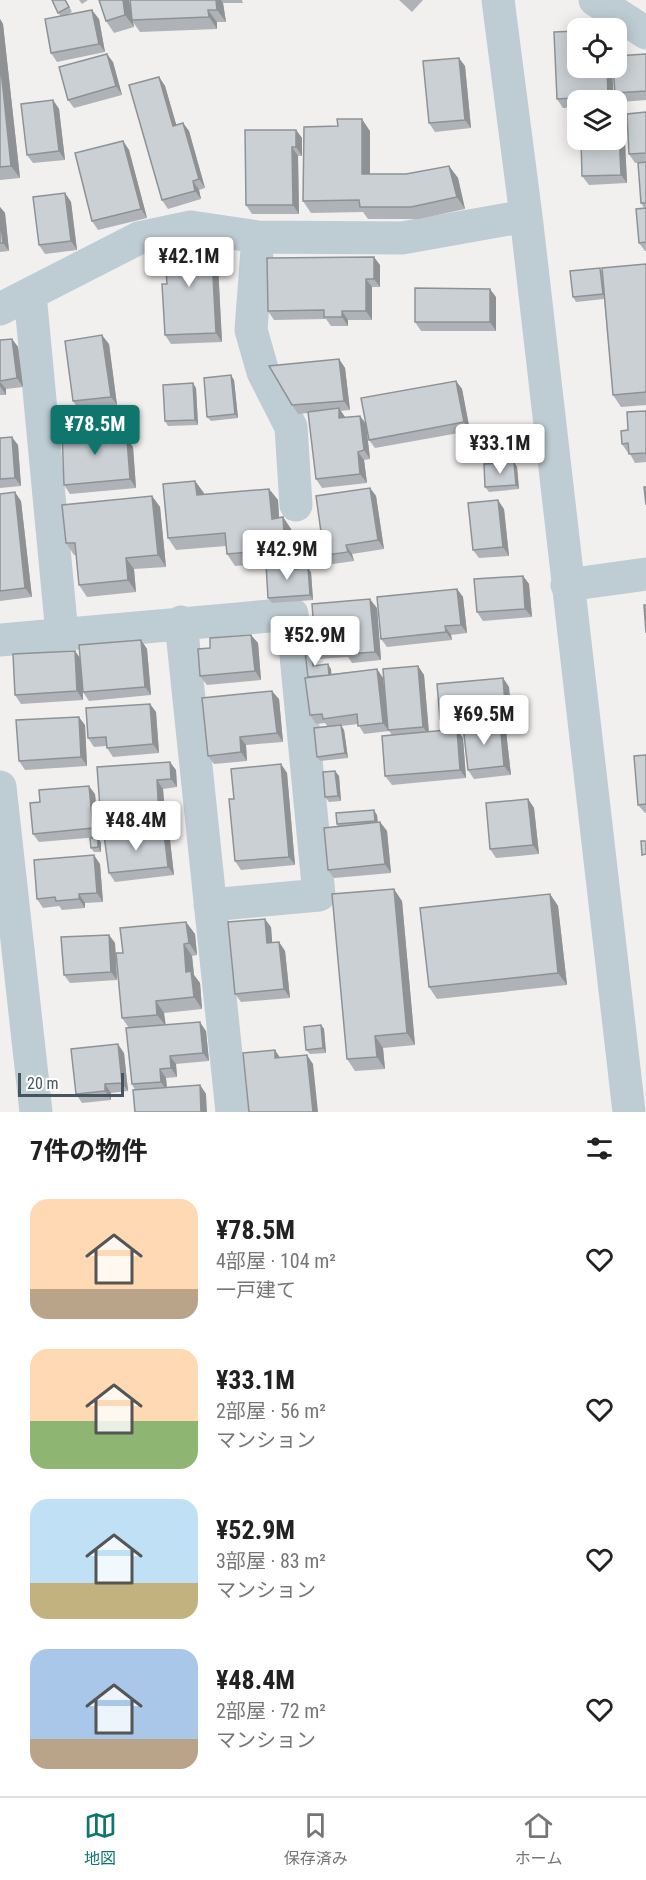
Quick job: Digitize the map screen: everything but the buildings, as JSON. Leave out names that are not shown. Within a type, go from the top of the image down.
[{"type":"street","points":[[498,0],[526,216],[629,1112]]},
{"type":"street","points":[[595,0],[646,33]]},
{"type":"street","points":[[0,309],[139,238],[191,227],[258,237],[402,238],[526,216]]},
{"type":"street","points":[[258,237],[251,330],[263,372],[291,427],[296,505]]},
{"type":"street","points":[[30,294],[62,634]]},
{"type":"street","points":[[567,585],[646,574]]},
{"type":"street","points":[[0,640],[181,622],[292,614],[319,895],[210,905]]},
{"type":"street","points":[[181,622],[232,1112]]},
{"type":"street","points":[[0,787],[36,1112]]}]
